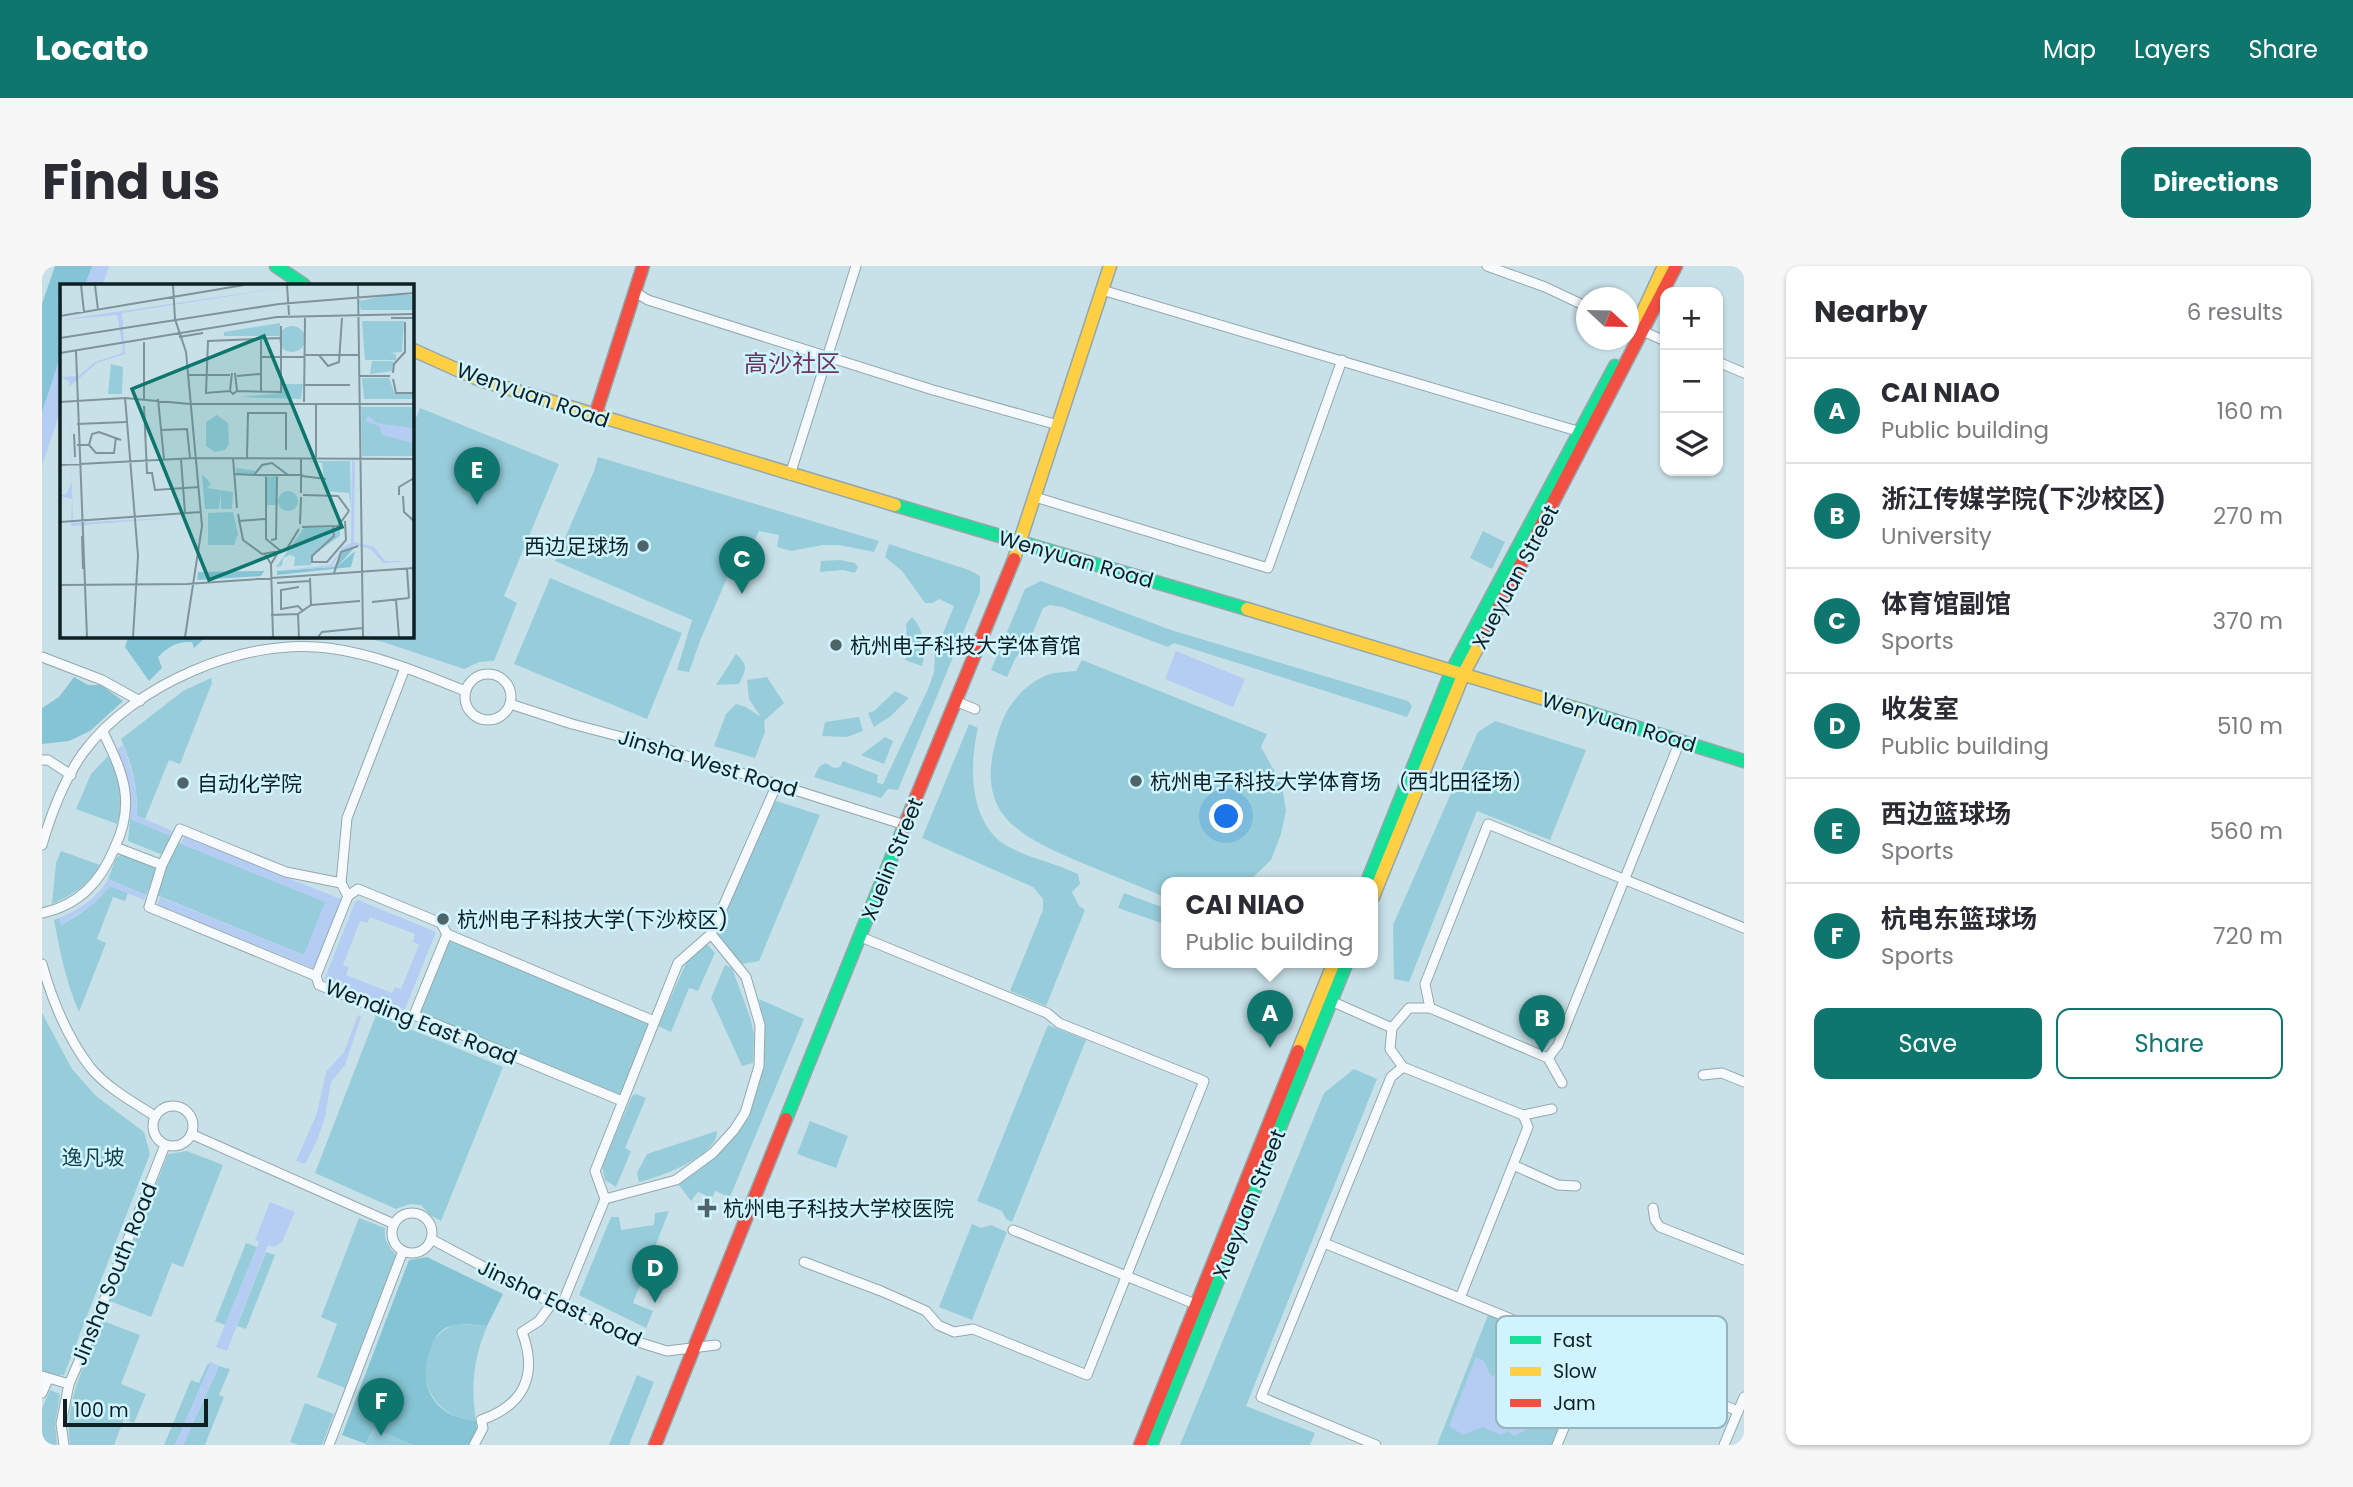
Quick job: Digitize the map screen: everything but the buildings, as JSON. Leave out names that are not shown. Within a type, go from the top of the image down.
[{"type":"main road","points":[[276,266],[303,284]]},
{"type":"main road","points":[[595,416],[643,266]]},
{"type":"main road","name":"Xuelin Street","points":[[655,1445],[1021,542],[1110,266]]},
{"type":"main road","name":"Xueyuan Street","points":[[1639,319],[1664,266]]},
{"type":"main road","name":"Xueyuan Street","points":[[1639,322],[1676,266]]},
{"type":"main road","name":"Wenyuan Road","points":[[413,350],[480,380],[595,416],[1458,671],[1744,761]]},
{"type":"main road","name":"Xueyuan Street","points":[[1369,877],[1458,671],[1585,433],[1625,350]]},
{"type":"main road","name":"Xueyuan Street","points":[[1378,884],[1458,671]]},
{"type":"main road","name":"Xueyuan Street","points":[[1151,1445],[1332,968]]},
{"type":"main road","name":"Xueyuan Street","points":[[1140,1445],[1202,1307],[1345,968]]},
{"type":"street","points":[[790,475],[856,266]]},
{"type":"street","points":[[1487,266],[1576,302]]},
{"type":"street","points":[[1102,290],[1585,433]]},
{"type":"street","points":[[635,292],[648,300],[971,401],[1058,425]]},
{"type":"street","points":[[1639,330],[1660,339]]},
{"type":"street","points":[[1035,497],[1268,568],[1342,360]]},
{"type":"street","points":[[1723,364],[1744,373]]},
{"type":"street","points":[[42,845],[49,821],[83,753],[103,732],[151,692],[183,675],[249,652],[288,647],[327,648],[405,668],[465,691]]},
{"type":"street","points":[[42,657],[102,680],[140,701]]},
{"type":"street","points":[[348,896],[341,883],[347,818],[405,668]]},
{"type":"street","points":[[479,676],[499,676],[508,685],[510,704],[498,719],[476,718],[467,709],[465,691],[473,679],[479,676]]},
{"type":"street","points":[[955,701],[975,709]]},
{"type":"street","name":"Jinsha West Road","points":[[510,704],[777,783],[905,825]]},
{"type":"street","points":[[42,913],[76,899],[92,886],[106,868],[124,828],[126,789],[121,768],[103,732]]},
{"type":"street","points":[[1548,1058],[1558,1045],[1680,740]]},
{"type":"street","points":[[42,760],[48,760],[71,775]]},
{"type":"street","points":[[474,1445],[483,1428],[481,1420],[504,1410],[520,1394],[527,1380],[531,1362],[523,1332],[556,1305],[604,1199],[595,1171],[678,963],[710,934],[777,783]]},
{"type":"street","points":[[1430,1008],[1425,984],[1488,824],[1744,928]]},
{"type":"street","points":[[115,847],[162,865],[180,829],[286,872],[341,883]]},
{"type":"street","name":"Wending East Road","points":[[162,865],[149,908],[316,976],[318,985],[330,990],[404,1019],[414,1015],[622,1101]]},
{"type":"street","points":[[316,976],[348,896],[358,889],[441,923],[447,934],[654,1021]]},
{"type":"street","points":[[414,1015],[447,934]]},
{"type":"street","points":[[604,1199],[676,1180],[713,1153],[745,1113],[759,1066],[760,1025],[746,977],[710,934]]},
{"type":"street","points":[[804,1262],[926,1311],[938,1325],[954,1332],[973,1329],[1087,1375],[1204,1081],[1059,1023],[1047,1013],[861,937]]},
{"type":"street","points":[[42,964],[50,993],[68,1034],[91,1068],[118,1092],[155,1116]]},
{"type":"street","points":[[1331,1001],[1392,1027]]},
{"type":"street","points":[[1552,1109],[1523,1115],[1403,1066],[1390,1049],[1392,1027],[1409,1008],[1430,1008],[1548,1058],[1562,1083]]},
{"type":"street","points":[[1376,1445],[1261,1398],[1391,1077],[1403,1066]]},
{"type":"street","points":[[1703,1075],[1722,1073],[1744,1082]]},
{"type":"street","points":[[178,1106],[184,1109],[192,1119],[191,1134],[185,1143],[179,1146],[165,1145],[155,1136],[155,1116],[165,1107],[178,1106]]},
{"type":"street","points":[[1460,1298],[1528,1127],[1523,1115]]},
{"type":"street","points":[[191,1134],[394,1224]]},
{"type":"street","name":"Jinsha South Road","points":[[64,1445],[61,1424],[69,1384],[165,1145]]},
{"type":"street","points":[[1513,1165],[1558,1185],[1576,1186]]},
{"type":"street","points":[[1653,1208],[1655,1220],[1660,1227],[1744,1260]]},
{"type":"street","points":[[418,1213],[424,1216],[431,1227],[431,1239],[423,1250],[416,1253],[402,1251],[391,1235],[394,1224],[405,1214],[418,1213]]},
{"type":"street","points":[[1013,1230],[1202,1307]]},
{"type":"street","name":"Jinsha East Road","points":[[431,1239],[556,1305],[647,1345],[667,1351],[716,1345]]},
{"type":"street","points":[[1324,1243],[1505,1316]]},
{"type":"street","points":[[330,1445],[402,1251]]},
{"type":"street","points":[[42,1393],[45,1378],[69,1384]]},
{"type":"street","points":[[1724,1445],[1744,1397]]},
{"type":"street","points":[[1727,1406],[1738,1411]]},
{"type":"street","points":[[1556,1445],[1563,1428]]},
{"type":"green space","points":[[420,408],[559,464],[504,596],[517,603],[494,661],[479,662],[464,669],[360,637],[413,637],[413,425]]},
{"type":"green space","name":"西边足球场","points":[[598,457],[879,541],[874,552],[839,545],[791,551],[777,547],[779,535],[759,531],[753,544],[739,550],[689,672],[677,670],[692,620],[555,561]]},
{"type":"green space","points":[[1483,531],[1505,542],[1492,569],[1470,558]]},
{"type":"green space","points":[[889,544],[969,570],[980,576],[980,592],[898,790],[888,789],[881,798],[814,777],[819,767],[826,763],[834,768],[840,767],[843,761],[878,775],[877,783],[883,784],[934,672],[935,653],[954,606],[939,599],[933,603],[925,603],[902,571],[885,557]]},
{"type":"green space","points":[[840,560],[855,563],[858,567],[855,573],[843,570],[820,572],[821,561]]},
{"type":"green space","points":[[550,578],[682,633],[647,719],[514,664]]},
{"type":"green space","points":[[1041,581],[1171,630],[1408,701],[1412,706],[1407,717],[1174,643],[1168,647],[1062,607],[1050,605],[1043,608],[1027,647],[1016,657],[1007,677],[991,670],[1025,589]]},
{"type":"green space","points":[[912,617],[923,640],[922,666],[905,660],[908,652],[906,624]]},
{"type":"green space","points":[[736,654],[743,661],[745,668],[739,684],[716,685]]},
{"type":"green space","name":"杭州电子科技大学体育场 （西北田径场）","points":[[1082,660],[1267,734],[1261,747],[1282,785],[1286,811],[1271,860],[1253,877],[1161,877],[1160,895],[1051,849],[1014,826],[1002,813],[994,797],[991,777],[993,754],[1007,711],[1025,688],[1041,678],[1050,674],[1076,671]]},
{"type":"green space","points":[[767,677],[784,703],[764,721],[765,732],[755,758],[714,746],[726,714],[736,704],[761,717],[749,699],[747,680]]},
{"type":"green space","points":[[211,678],[212,683],[180,764],[169,760],[145,819],[137,816],[134,777],[121,739],[183,691]]},
{"type":"green space","points":[[895,691],[909,698],[891,716],[874,727],[868,713],[874,711]]},
{"type":"green space","points":[[859,717],[863,731],[847,737],[822,736],[825,722]]},
{"type":"green space","points":[[1495,721],[1586,750],[1550,840],[1477,811],[1409,982],[1394,979],[1393,925],[1478,732]]},
{"type":"green space","points":[[969,724],[978,728],[973,776],[979,809],[985,824],[994,836],[1007,846],[1078,874],[1080,884],[1072,892],[1079,906],[1085,910],[1046,1006],[1010,991],[1043,910],[1043,899],[1033,887],[922,838]]},
{"type":"green space","points":[[885,737],[893,741],[884,764],[861,755]]},
{"type":"green space","points":[[108,756],[120,789],[121,807],[117,824],[76,809],[91,774]]},
{"type":"green space","points":[[770,799],[820,815],[759,961],[737,965],[711,934]]},
{"type":"green space","points":[[130,819],[171,836],[163,855],[128,841]]},
{"type":"green space","points":[[175,841],[326,902],[304,955],[154,894]]},
{"type":"green space","points":[[61,851],[100,865],[79,889],[52,904],[56,863]]},
{"type":"green space","points":[[122,854],[157,868],[146,895],[108,879],[116,858]]},
{"type":"green space","points":[[110,886],[128,893],[125,901],[113,897],[97,939],[106,943],[79,1012],[67,978],[54,920],[59,918],[61,925],[68,921],[94,903]]},
{"type":"green space","points":[[1124,893],[1161,907],[1161,923],[1118,908]]},
{"type":"green space","points":[[447,934],[654,1021],[622,1101],[414,1015]]},
{"type":"green space","points":[[706,943],[715,953],[698,991],[689,988],[671,1032],[658,1026],[687,961]]},
{"type":"green space","points":[[725,965],[732,968],[754,1034],[753,1063],[742,1066],[711,998]]},
{"type":"green space","points":[[759,999],[804,1019],[730,1197],[715,1191],[712,1198],[698,1192],[691,1201],[678,1184],[723,1149],[739,1128],[751,1105],[759,1081],[763,1055]]},
{"type":"green space","name":"逸凡坡","points":[[42,1013],[72,1069],[96,1096],[144,1132],[150,1154],[64,1375],[51,1376],[42,1372]]},
{"type":"green space","points":[[376,1015],[503,1067],[441,1221],[430,1215],[421,1205],[410,1204],[396,1209],[315,1173]]},
{"type":"green space","points":[[1048,1025],[1086,1040],[1012,1222],[1006,1219],[1002,1211],[977,1201]]},
{"type":"green space","points":[[1354,1069],[1377,1079],[1246,1406],[1315,1433],[1310,1445],[1180,1445],[1324,1093]]},
{"type":"green space","points":[[636,1094],[646,1098],[625,1148],[631,1151],[616,1187],[605,1180],[602,1166],[632,1096]]},
{"type":"green space","points":[[810,1121],[848,1136],[836,1168],[797,1154]]},
{"type":"green space","points":[[717,1131],[715,1140],[698,1157],[673,1170],[639,1182],[637,1173],[647,1154]]},
{"type":"green space","points":[[187,1151],[223,1165],[183,1267],[172,1263],[151,1317],[110,1301],[168,1154]]},
{"type":"green space","points":[[669,1211],[633,1303],[653,1311],[646,1328],[579,1295],[611,1217],[619,1217],[621,1230],[654,1225],[655,1213]]},
{"type":"green space","points":[[359,1218],[385,1228],[387,1243],[396,1255],[345,1388],[317,1377],[337,1324],[321,1317]]},
{"type":"green space","points":[[972,1224],[981,1228],[991,1225],[1007,1232],[972,1320],[939,1307]]},
{"type":"green space","points":[[246,1243],[257,1247],[225,1325],[215,1321]]},
{"type":"green space","points":[[266,1252],[275,1255],[246,1329],[237,1326]]},
{"type":"green space","points":[[1490,1310],[1505,1316],[1496,1316],[1496,1428],[1564,1428],[1557,1445],[1437,1445]]},
{"type":"green space","points":[[103,1321],[140,1335],[121,1384],[146,1394],[134,1423],[124,1419],[114,1445],[70,1445],[73,1397]]},
{"type":"green space","points":[[457,1324],[487,1326],[474,1373],[476,1421],[456,1416],[441,1406],[431,1393],[426,1377],[426,1360],[431,1345],[441,1332]]},
{"type":"green space","points":[[208,1363],[210,1365],[175,1445],[164,1445],[191,1380],[199,1383]]},
{"type":"green space","points":[[219,1366],[230,1369],[219,1395],[224,1397],[205,1445],[183,1445]]},
{"type":"green space","points":[[637,1375],[654,1382],[629,1445],[609,1445]]},
{"type":"green space","points":[[50,1390],[60,1394],[55,1424],[57,1445],[42,1445],[42,1408]]},
{"type":"green space","points":[[305,1403],[334,1414],[322,1445],[299,1445],[290,1442]]},
{"type":"green space","points":[[373,1428],[413,1445],[366,1445]]},
{"type":"shaded area","points":[[55,266],[102,266],[94,284],[60,284],[60,373],[42,427],[42,304]]},
{"type":"shaded area","points":[[92,266],[109,266],[103,284],[85,284]]},
{"type":"shaded area","points":[[60,357],[60,412],[42,466],[42,412]]},
{"type":"shaded area","points":[[128,637],[206,637],[194,648],[192,642],[187,642],[165,650],[158,657],[162,668],[149,681],[125,647]]},
{"type":"shaded area","points":[[1176,651],[1245,679],[1233,707],[1165,679]]},
{"type":"shaded area","points":[[74,677],[88,685],[101,685],[123,701],[90,731],[69,741],[42,744],[42,708],[59,697]]},
{"type":"shaded area","points":[[123,744],[136,786],[137,816],[173,831],[171,836],[130,819],[128,784],[117,750]]},
{"type":"shaded area","points":[[184,836],[343,900],[315,969],[157,905],[160,897],[304,955],[325,902],[181,844]]},
{"type":"shaded area","points":[[108,879],[146,895],[144,900],[110,886],[92,905],[61,925],[59,918],[87,903]]},
{"type":"shaded area","points":[[358,900],[436,932],[405,1009],[401,1010],[326,981]],"holes":[[[370,917],[415,934],[413,942],[419,945],[401,989],[395,987],[392,993],[346,975],[349,967],[343,965],[360,921],[367,923]]]},
{"type":"shaded area","points":[[358,1015],[361,1017],[345,1065],[331,1082],[325,1117],[316,1143],[305,1164],[296,1161],[317,1113],[326,1072],[344,1052]]},
{"type":"shaded area","points":[[270,1202],[295,1212],[282,1242],[274,1247],[268,1245],[227,1351],[216,1347],[259,1242],[255,1240]]},
{"type":"shaded area","points":[[427,1257],[503,1294],[487,1326],[462,1324],[445,1328],[434,1340],[427,1361],[426,1374],[432,1397],[449,1414],[476,1421],[477,1431],[470,1445],[413,1445],[373,1428],[366,1444],[342,1435],[409,1260]]},
{"type":"shaded area","points":[[1476,1357],[1484,1361],[1490,1375],[1496,1376],[1496,1428],[1529,1428],[1514,1436],[1508,1431],[1501,1435],[1483,1427],[1463,1435],[1449,1426]]},
{"type":"shaded area","points":[[209,1361],[219,1366],[183,1445],[175,1445],[210,1365]]},
{"type":"traffic: fast","points":[[276,266],[303,284]]},
{"type":"traffic: fast","points":[[1369,877],[1452,670],[1615,366]]},
{"type":"traffic: fast","points":[[895,505],[1247,609]]},
{"type":"traffic: fast","points":[[1584,711],[1744,761]]},
{"type":"traffic: fast","points":[[786,1119],[903,829]]},
{"type":"traffic: fast","points":[[1151,1445],[1345,968]]},
{"type":"traffic: slow","points":[[1014,559],[1110,266]]},
{"type":"traffic: slow","points":[[1640,318],[1664,266]]},
{"type":"traffic: slow","points":[[413,350],[480,380],[895,505]]},
{"type":"traffic: slow","points":[[1247,609],[1584,711]]},
{"type":"traffic: slow","points":[[1378,885],[1464,673],[1481,641]]},
{"type":"traffic: slow","points":[[1298,1051],[1332,968]]},
{"type":"traffic: jam","points":[[595,416],[643,266]]},
{"type":"traffic: jam","points":[[1481,641],[1676,266]]},
{"type":"traffic: jam","points":[[903,829],[1014,559]]},
{"type":"traffic: jam","points":[[1140,1445],[1298,1051]]},
{"type":"traffic: jam","points":[[655,1445],[786,1119]]},
{"type":"place","name":"西边篮球场","points":[[477,505]]},
{"type":"place","name":"西边足球场","points":[[643,546]]},
{"type":"place","name":"体育馆副馆","points":[[742,594]]},
{"type":"place","name":"杭州电子科技大学体育馆","points":[[836,645]]},
{"type":"place","name":"杭州电子科技大学体育场 （西北田径场）","points":[[1136,781]]},
{"type":"place","name":"自动化学院","points":[[183,783]]},
{"type":"place","name":"杭州电子科技大学(下沙校区)","points":[[443,919]]},
{"type":"place","name":"CAI NIAO","points":[[1270,1048]]},
{"type":"place","name":"浙江传媒学院(下沙校区)","points":[[1542,1053]]},
{"type":"place","name":"杭州电子科技大学校医院","points":[[707,1208]]},
{"type":"place","name":"收发室","points":[[655,1303]]},
{"type":"place","name":"杭电东篮球场","points":[[381,1436]]},
{"type":"district","name":"高沙社区","points":[[792,363]]}]
